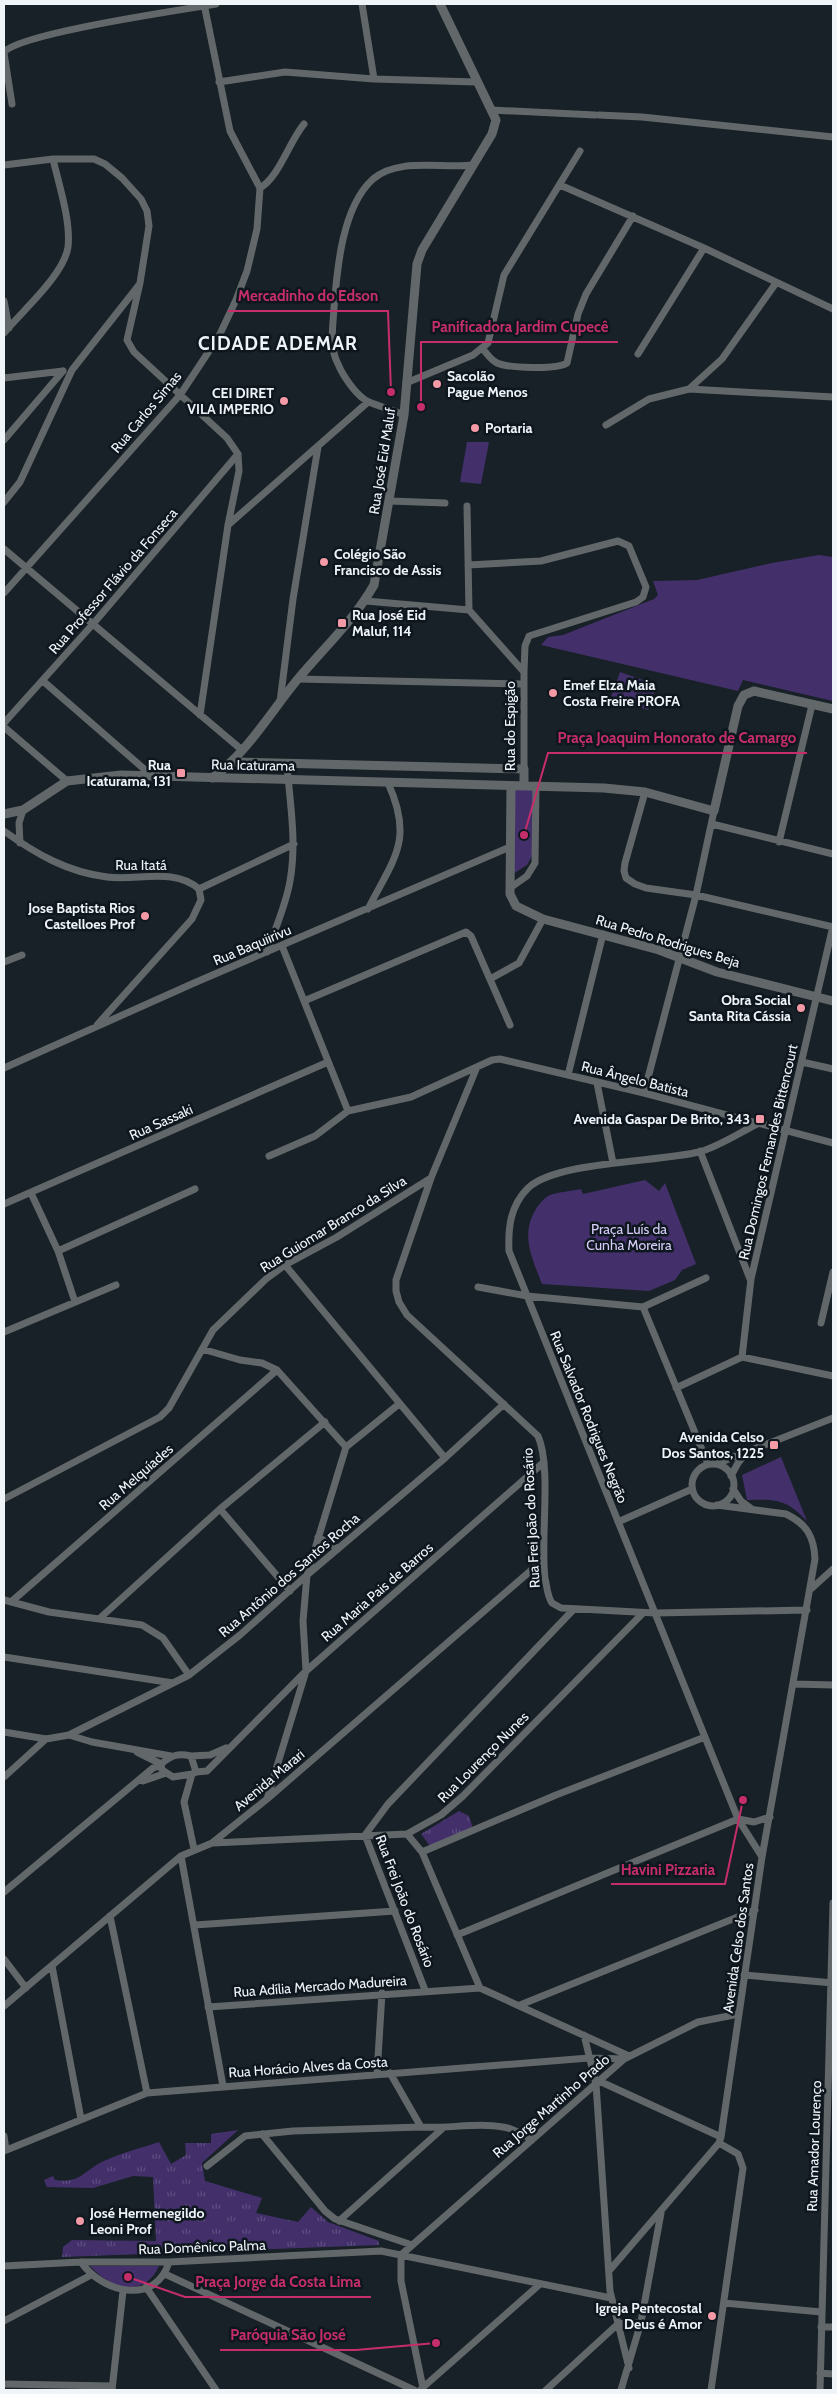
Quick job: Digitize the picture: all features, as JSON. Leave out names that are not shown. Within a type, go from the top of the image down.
[{"type":"street","points":[[12,104],[4,53],[15,44],[123,20],[216,4]]},
{"type":"street","points":[[362,4],[374,79]]},
{"type":"street","points":[[440,4],[491,110],[642,117],[833,138]]},
{"type":"street","points":[[204,5],[230,131],[260,188],[274,174],[292,141],[304,124]]},
{"type":"street","points":[[219,82],[285,72],[374,79],[476,82]]},
{"type":"street","name":"Rua José Eid Maluf","points":[[212,778],[242,750],[298,679],[366,600],[374,585],[378,571],[404,415],[417,264],[422,250],[494,128],[496,120],[491,110]]},
{"type":"street","points":[[580,151],[504,275],[485,346],[490,358],[502,365],[558,367],[567,363],[578,314],[586,294],[633,216]]},
{"type":"street","points":[[4,165],[54,159],[94,159],[105,164],[122,178],[141,199],[147,211],[149,226],[140,283],[127,340],[134,352],[227,438],[238,454],[239,471],[228,525],[200,715]]},
{"type":"street","points":[[6,330],[57,272],[68,248],[67,230],[54,159]]},
{"type":"street","points":[[404,415],[368,402],[360,395],[338,364],[333,351],[332,336],[341,248],[358,200],[374,179],[392,170],[410,166],[473,164]]},
{"type":"street","points":[[560,185],[704,248],[833,309]]},
{"type":"street","name":"Rua Carlos Simas","points":[[4,593],[180,395],[219,336],[236,300],[257,229],[260,188]]},
{"type":"street","points":[[638,354],[704,248]]},
{"type":"street","points":[[4,502],[20,482],[72,370],[140,283]]},
{"type":"street","points":[[688,389],[722,358],[776,283]]},
{"type":"street","points":[[4,301],[6,330]]},
{"type":"street","points":[[406,383],[485,346]]},
{"type":"street","points":[[4,378],[72,370]]},
{"type":"street","points":[[4,440],[63,371]]},
{"type":"street","points":[[606,425],[649,399],[688,389],[833,397]]},
{"type":"street","points":[[228,525],[368,402]]},
{"type":"street","points":[[279,702],[293,599],[318,447]]},
{"type":"street","name":"Rua Professor Flávio da Fonseca","points":[[4,723],[93,624],[238,454]]},
{"type":"street","points":[[390,501],[445,503]]},
{"type":"street","points":[[366,600],[469,610],[467,506]]},
{"type":"street","points":[[468,565],[541,561],[618,540],[629,546],[646,587],[643,597],[636,602],[557,628],[532,634],[525,646],[524,672]]},
{"type":"street","points":[[4,549],[242,750]]},
{"type":"street","name":"Rua do Espigão","points":[[469,610],[524,672],[524,786]]},
{"type":"street","points":[[298,679],[523,684]]},
{"type":"street","points":[[43,680],[151,775]]},
{"type":"street","points":[[644,1093],[696,895],[738,706],[747,693],[754,691],[833,709]]},
{"type":"street","points":[[779,842],[812,705]]},
{"type":"street","points":[[4,727],[67,781]]},
{"type":"street","name":"Rua Icaturama","points":[[231,762],[287,765],[524,769]]},
{"type":"street","points":[[268,952],[290,883],[294,844],[287,765]]},
{"type":"street","name":"Rua Icaturama","points":[[24,810],[67,781],[121,775],[151,775],[604,788],[645,792],[714,811]]},
{"type":"street","points":[[368,910],[396,854],[401,838],[402,821],[399,807],[388,783]]},
{"type":"street","points":[[510,888],[511,786]]},
{"type":"street","points":[[510,888],[527,876],[534,863],[536,786]]},
{"type":"street","points":[[645,792],[625,864],[625,875],[635,884],[646,888],[696,895],[833,927]]},
{"type":"street","points":[[4,814],[24,810]]},
{"type":"street","points":[[20,843],[19,823],[24,810]]},
{"type":"street","points":[[712,824],[833,854]]},
{"type":"street","name":"Rua Itatá","points":[[4,831],[52,862],[85,872],[108,877],[181,878],[199,889]]},
{"type":"street","points":[[95,1027],[192,919],[201,900],[199,889],[294,844]]},
{"type":"street","name":"Rua Baquiirivu","points":[[4,1068],[510,847]]},
{"type":"street","name":"Rua Pedro Rodrigues Beja","points":[[510,888],[513,903],[543,919],[660,950],[717,972],[833,1001]]},
{"type":"street","points":[[490,979],[519,963],[543,919]]},
{"type":"street","name":"Rua Domingos Fernandes Bittencourt","points":[[742,1357],[750,1280],[818,998],[833,927]]},
{"type":"street","points":[[304,1001],[462,932],[468,933],[471,936],[510,1025]]},
{"type":"street","points":[[568,1075],[602,934]]},
{"type":"street","points":[[268,1156],[315,1136],[348,1110],[282,946]]},
{"type":"street","points":[[4,962],[22,955]]},
{"type":"street","name":"Rua Ângelo Batista","points":[[348,1110],[406,1099],[477,1067],[500,1059],[644,1093],[757,1124],[833,1142]]},
{"type":"street","name":"Rua Sassaki","points":[[4,1203],[31,1193],[328,1062]]},
{"type":"street","points":[[802,1062],[833,1069]]},
{"type":"street","name":"Rua Frei João do Rosário","points":[[477,1067],[402,1258],[396,1280],[396,1291],[407,1315],[538,1436],[544,1462],[543,1560],[547,1590],[552,1603],[561,1608],[574,1609]]},
{"type":"street","points":[[597,1083],[613,1163]]},
{"type":"street","name":"Rua Salvador Rodrigues Negrão","points":[[757,1124],[700,1151],[613,1163],[549,1176],[529,1188],[520,1198],[512,1213],[509,1227],[509,1251],[738,1819],[762,1857]]},
{"type":"street","points":[[700,1151],[750,1280]]},
{"type":"street","name":"Rua Guiomar Branco da Silva","points":[[4,1499],[160,1417],[169,1408],[202,1349],[220,1322],[285,1265],[337,1236],[432,1178]]},
{"type":"street","points":[[58,1251],[195,1189]]},
{"type":"street","points":[[31,1193],[58,1251],[75,1302]]},
{"type":"street","points":[[285,1265],[445,1458]]},
{"type":"street","points":[[822,1323],[833,1272]]},
{"type":"street","points":[[478,1287],[527,1296],[643,1307],[706,1278]]},
{"type":"street","points":[[4,1332],[116,1285]]},
{"type":"street","points":[[643,1307],[676,1388],[712,1464]]},
{"type":"street","points":[[202,1349],[262,1364],[277,1370],[346,1447]]},
{"type":"street","points":[[676,1388],[742,1357],[833,1376]]},
{"type":"street","name":"Rua Melquíades","points":[[11,1602],[277,1370]]},
{"type":"street","points":[[267,1799],[306,1671],[303,1621],[307,1575],[346,1447],[399,1404]]},
{"type":"street","name":"Rua Antônio dos Santos Rocha","points":[[69,1735],[189,1674],[240,1635],[307,1575],[445,1458],[504,1404]]},
{"type":"street","points":[[733,1488],[727,1500],[717,1505],[701,1502],[692,1489],[695,1473],[712,1464],[833,1418]]},
{"type":"street","points":[[99,1619],[220,1509],[325,1422]]},
{"type":"street","points":[[731,1476],[738,1463],[749,1450]]},
{"type":"street","name":"Rua Maria Pais de Barros","points":[[194,1773],[207,1771],[306,1671],[544,1462]]},
{"type":"street","points":[[712,1464],[722,1466],[731,1476],[733,1488],[742,1501],[752,1509]]},
{"type":"street","points":[[618,1522],[692,1489]]},
{"type":"street","name":"Avenida Celso dos Santos","points":[[717,1505],[786,1514],[803,1524],[809,1532],[814,1543],[816,1559],[762,1857],[720,2140]]},
{"type":"street","points":[[220,1509],[290,1591]]},
{"type":"street","points":[[318,1537],[338,1549]]},
{"type":"street","name":"Avenida Marari","points":[[4,2006],[181,1856],[194,1849],[212,1844],[267,1799],[543,1560]]},
{"type":"street","points":[[811,1589],[833,1569]]},
{"type":"street","points":[[4,1600],[49,1612],[142,1625],[152,1630],[169,1645],[189,1674]]},
{"type":"street","points":[[574,1609],[643,1613],[807,1610]]},
{"type":"street","name":"Rua Frei João do Rosário","points":[[425,1990],[365,1835],[388,1804],[574,1609]]},
{"type":"street","name":"Rua Lourenço Nunes","points":[[212,1844],[407,1834],[435,1819],[463,1796],[643,1613]]},
{"type":"street","points":[[4,1657],[173,1683]]},
{"type":"street","points":[[794,1684],[833,1685]]},
{"type":"street","points":[[4,1732],[46,1739],[69,1735]]},
{"type":"street","name":"Rua Maria Pais de Barros","points":[[69,1735],[92,1742],[171,1756],[180,1753],[191,1756],[210,1755],[231,1746]]},
{"type":"street","points":[[422,1852],[548,1798],[704,1737]]},
{"type":"street","points":[[4,1777],[46,1739]]},
{"type":"street","points":[[135,1750],[161,1765],[166,1773],[173,1777],[194,1773]]},
{"type":"street","points":[[4,1892],[140,1781],[153,1768],[161,1765],[171,1756]]},
{"type":"street","points":[[191,1756],[194,1773],[184,1802],[194,1849]]},
{"type":"street","points":[[140,1781],[166,1773]]},
{"type":"street","points":[[457,1935],[738,1819],[754,1822],[770,1816]]},
{"type":"street","points":[[407,1834],[422,1852],[480,1988]]},
{"type":"street","points":[[181,1856],[223,2086]]},
{"type":"street","name":"Rua Amador Lourenço","points":[[820,2390],[833,1903]]},
{"type":"street","points":[[520,2006],[755,1910]]},
{"type":"street","points":[[195,1926],[395,1911]]},
{"type":"street","points":[[110,1916],[147,2093]]},
{"type":"street","points":[[4,1959],[26,1988]]},
{"type":"street","points":[[52,1966],[81,2119]]},
{"type":"street","points":[[744,1975],[832,1983]]},
{"type":"street","name":"Rua Adília Mercado Madureira","points":[[208,2007],[382,1993],[480,1988],[584,2035],[627,2058]]},
{"type":"street","points":[[377,2074],[382,1993]]},
{"type":"street","name":"Rua Jorge Martinho Prado","points":[[401,2255],[627,2058],[698,2022],[739,2014]]},
{"type":"street","points":[[584,2035],[597,2083],[611,2298],[619,2323],[628,2368]]},
{"type":"street","name":"Rua Horácio Alves da Costa","points":[[5,2151],[147,2093],[589,2058],[627,2058]]},
{"type":"street","points":[[390,2074],[421,2127]]},
{"type":"street","points":[[597,2083],[720,2140],[738,2154],[743,2168],[711,2390]]},
{"type":"street","points":[[207,2166],[240,2139],[262,2134],[317,2130],[496,2125],[511,2129],[532,2140]]},
{"type":"street","points":[[339,2221],[442,2128]]},
{"type":"street","points":[[262,2134],[324,2211],[339,2221],[412,2245]]},
{"type":"street","points":[[4,2136],[5,2151]]},
{"type":"street","points":[[609,2271],[661,2212],[720,2140]]},
{"type":"street","points":[[621,2390],[641,2322],[661,2212]]},
{"type":"street","name":"Rua Domênico Palma","points":[[4,2266],[81,2262],[169,2262],[381,2251],[611,2298]]},
{"type":"street","points":[[401,2255],[401,2281],[421,2389]]},
{"type":"street","points":[[81,2262],[91,2275],[124,2291],[146,2287],[165,2274],[169,2262]]},
{"type":"street","points":[[165,2274],[414,2390]]},
{"type":"street","points":[[4,2321],[91,2275]]},
{"type":"street","points":[[421,2389],[539,2284]]},
{"type":"street","points":[[146,2287],[216,2390]]},
{"type":"street","points":[[4,2384],[112,2388],[124,2291]]},
{"type":"street","points":[[724,2303],[821,2312]]},
{"type":"street","points":[[619,2323],[629,2325],[641,2322]]},
{"type":"street","points":[[546,2390],[619,2323]]},
{"type":"street","points":[[821,2327],[833,2327]]},
{"type":"street","points":[[820,2373],[833,2374]]},
{"type":"green space","points":[[467,442],[489,442],[481,484],[460,482]]},
{"type":"green space","points":[[819,555],[833,557],[833,701],[743,680],[738,691],[541,645],[548,637],[563,635],[654,599],[658,595],[653,581],[697,580],[772,563]]},
{"type":"green space","points":[[620,672],[657,685],[648,710],[611,697]]},
{"type":"green space","points":[[513,790],[534,790],[533,854],[527,865],[513,874]]},
{"type":"green space","name":"Praça Luís da Cunha Moreira","points":[[645,1180],[659,1191],[665,1183],[696,1264],[682,1270],[675,1280],[649,1291],[542,1284],[531,1256],[528,1237],[531,1219],[542,1201],[550,1195],[557,1193],[581,1189],[583,1194]]},
{"type":"green space","points":[[781,1457],[807,1521],[786,1504],[773,1500],[747,1500],[742,1475]]},
{"type":"green space","points":[[459,1811],[469,1816],[474,1832],[433,1850],[421,1834]]},
{"type":"green space","points":[[238,2130],[202,2163],[205,2181],[262,2198],[256,2213],[298,2222],[311,2207],[328,2222],[379,2241],[379,2245],[62,2257],[63,2247],[72,2240],[156,2241],[153,2177],[133,2176],[93,2188],[47,2187],[44,2180],[53,2176],[55,2180],[71,2180],[111,2158],[159,2142],[171,2164],[186,2155],[185,2143],[211,2143],[211,2134]]},
{"type":"green space","points":[[90,2266],[159,2266],[153,2276],[145,2283],[136,2287],[127,2287],[117,2285],[108,2280]]},
{"type":"place","name":"Sacolão Pague Menos","points":[[437,384]]},
{"type":"place","name":"Mercadinho do Edson","points":[[391,392]]},
{"type":"place","name":"CEI DIRET VILA IMPERIO","points":[[284,401]]},
{"type":"place","name":"Panificadora Jardim Cupecê","points":[[421,407]]},
{"type":"place","name":"Portaria","points":[[475,428]]},
{"type":"place","name":"Colégio São Francisco de Assis","points":[[324,562]]},
{"type":"place","name":"Rua José Eid Maluf, 114","points":[[342,623]]},
{"type":"place","name":"Emef Elza Maia Costa Freire PROFA","points":[[553,693]]},
{"type":"place","name":"Rua Icaturama, 131","points":[[181,773]]},
{"type":"place","name":"Praça Joaquim Honorato de Camargo","points":[[524,835]]},
{"type":"place","name":"Jose Baptista Rios Castelloes Prof","points":[[145,916]]},
{"type":"place","name":"Obra Social Santa Rita Cássia","points":[[801,1008]]},
{"type":"place","name":"Avenida Gaspar De Brito, 343","points":[[760,1119]]},
{"type":"place","name":"Avenida Celso Dos Santos, 1225","points":[[774,1445]]},
{"type":"place","name":"Havini Pizzaria","points":[[743,1800]]},
{"type":"place","name":"José Hermenegildo Leoni Prof","points":[[80,2221]]},
{"type":"place","name":"Praça Jorge da Costa Lima","points":[[128,2277]]},
{"type":"place","name":"Igreja Pentecostal Deus é Amor","points":[[712,2316]]},
{"type":"place","name":"Paróquia São José","points":[[436,2343]]},
{"type":"district","name":"CIDADE ADEMAR","points":[[278,343]]}]
